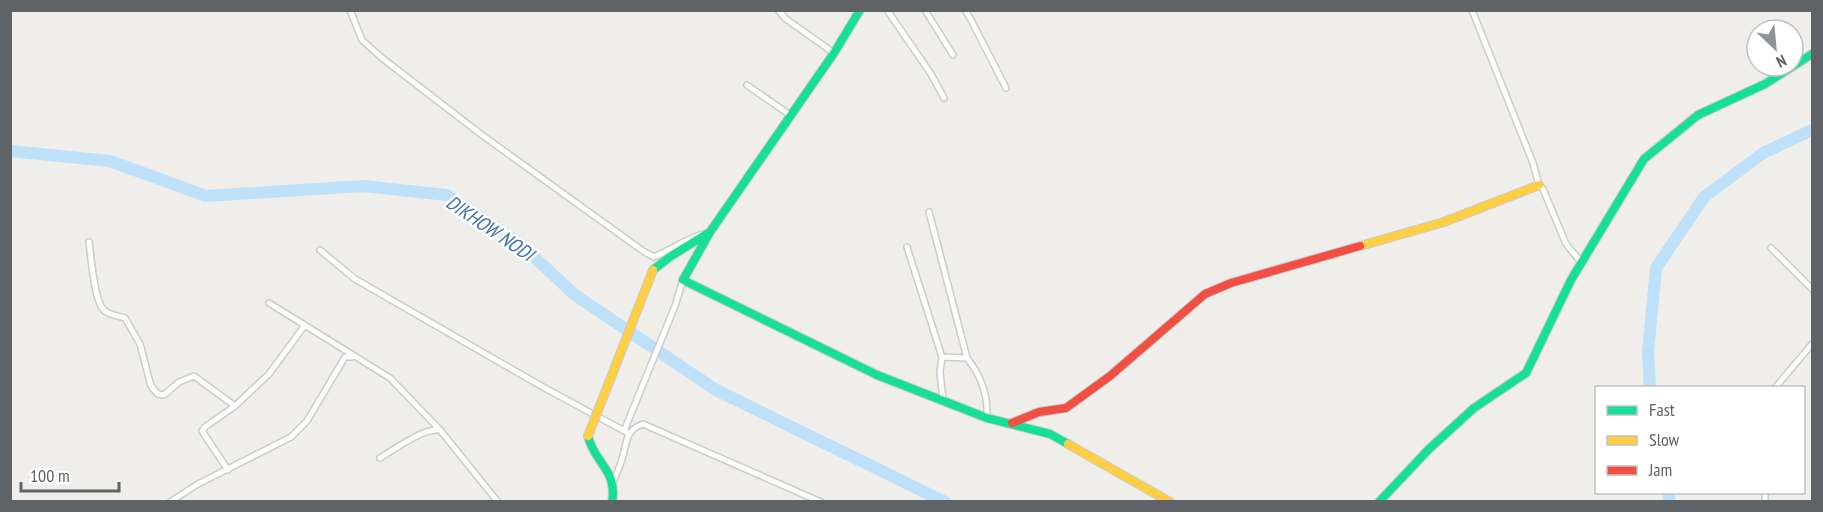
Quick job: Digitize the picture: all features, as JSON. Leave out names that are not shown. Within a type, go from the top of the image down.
[{"type":"street","points":[[350,10],[362,40],[382,58],[491,141],[643,251],[654,257],[670,251],[689,238],[710,232]]},
{"type":"street","points":[[778,10],[795,26],[834,53]]},
{"type":"street","points":[[613,482],[622,460],[627,423],[675,306],[683,280],[710,232],[834,53],[860,10]]},
{"type":"street","points":[[887,10],[931,74],[944,98]]},
{"type":"street","points":[[925,10],[953,55]]},
{"type":"street","points":[[965,10],[1006,88]]},
{"type":"street","points":[[1472,10],[1533,163],[1539,185],[1543,189],[1566,244],[1581,262]]},
{"type":"street","points":[[1379,501],[1429,448],[1474,408],[1526,372],[1570,280],[1644,159],[1698,115],[1765,84],[1812,54]]},
{"type":"street","points":[[747,85],[790,115]]},
{"type":"street","points":[[1010,424],[1039,412],[1066,408],[1110,376],[1205,294],[1231,283],[1444,222],[1539,185]]},
{"type":"street","points":[[929,212],[967,358],[979,373],[988,402],[987,418]]},
{"type":"street","points":[[612,501],[613,482],[601,459],[589,443],[588,436],[653,270],[710,232]]},
{"type":"street","points":[[89,242],[101,308],[107,313],[125,318],[140,344],[151,386],[158,394],[164,395],[170,392],[179,382],[194,376],[235,406]]},
{"type":"street","points":[[907,247],[942,357],[940,372],[943,400]]},
{"type":"street","points":[[1771,248],[1812,289]]},
{"type":"street","points":[[320,250],[363,284],[626,432]]},
{"type":"street","points":[[683,280],[877,375],[987,418],[1050,434],[1170,501]]},
{"type":"street","points":[[269,303],[390,378],[440,430],[498,501]]},
{"type":"street","points":[[228,470],[202,431],[235,406],[269,374],[305,325]]},
{"type":"street","points":[[1775,386],[1812,344]]},
{"type":"street","points":[[170,501],[198,484],[291,437],[306,421],[345,357],[353,357]]},
{"type":"street","points":[[942,357],[967,358]]},
{"type":"street","points":[[626,432],[644,424],[821,501]]},
{"type":"street","points":[[380,458],[424,433],[433,429],[440,430]]},
{"type":"waterway","name":"DIKHOW NODI","points":[[1650,386],[1648,352],[1656,268],[1704,197],[1763,153],[1812,130]]},
{"type":"waterway","name":"DIKHOW NODI","points":[[10,151],[110,161],[206,196],[363,186],[447,195],[518,242],[575,295],[716,390],[945,502]]},
{"type":"waterway","name":"DIKHOW NODI","points":[[1668,494],[1670,502]]},
{"type":"traffic: fast","points":[[653,270],[710,232],[834,53],[860,10]]},
{"type":"traffic: fast","points":[[1379,502],[1429,449],[1474,408],[1526,373],[1571,280],[1644,159],[1698,115],[1765,84],[1812,54]]},
{"type":"traffic: fast","points":[[710,232],[683,280],[877,375],[987,418],[1050,434],[1068,444]]},
{"type":"traffic: fast","points":[[588,436],[612,482],[612,502]]},
{"type":"traffic: slow","points":[[1360,246],[1444,222],[1539,185]]},
{"type":"traffic: slow","points":[[588,436],[653,270]]},
{"type":"traffic: slow","points":[[1068,444],[1170,502]]},
{"type":"traffic: jam","points":[[1012,423],[1039,412],[1066,408],[1110,376],[1205,294],[1231,283],[1360,246]]}]
